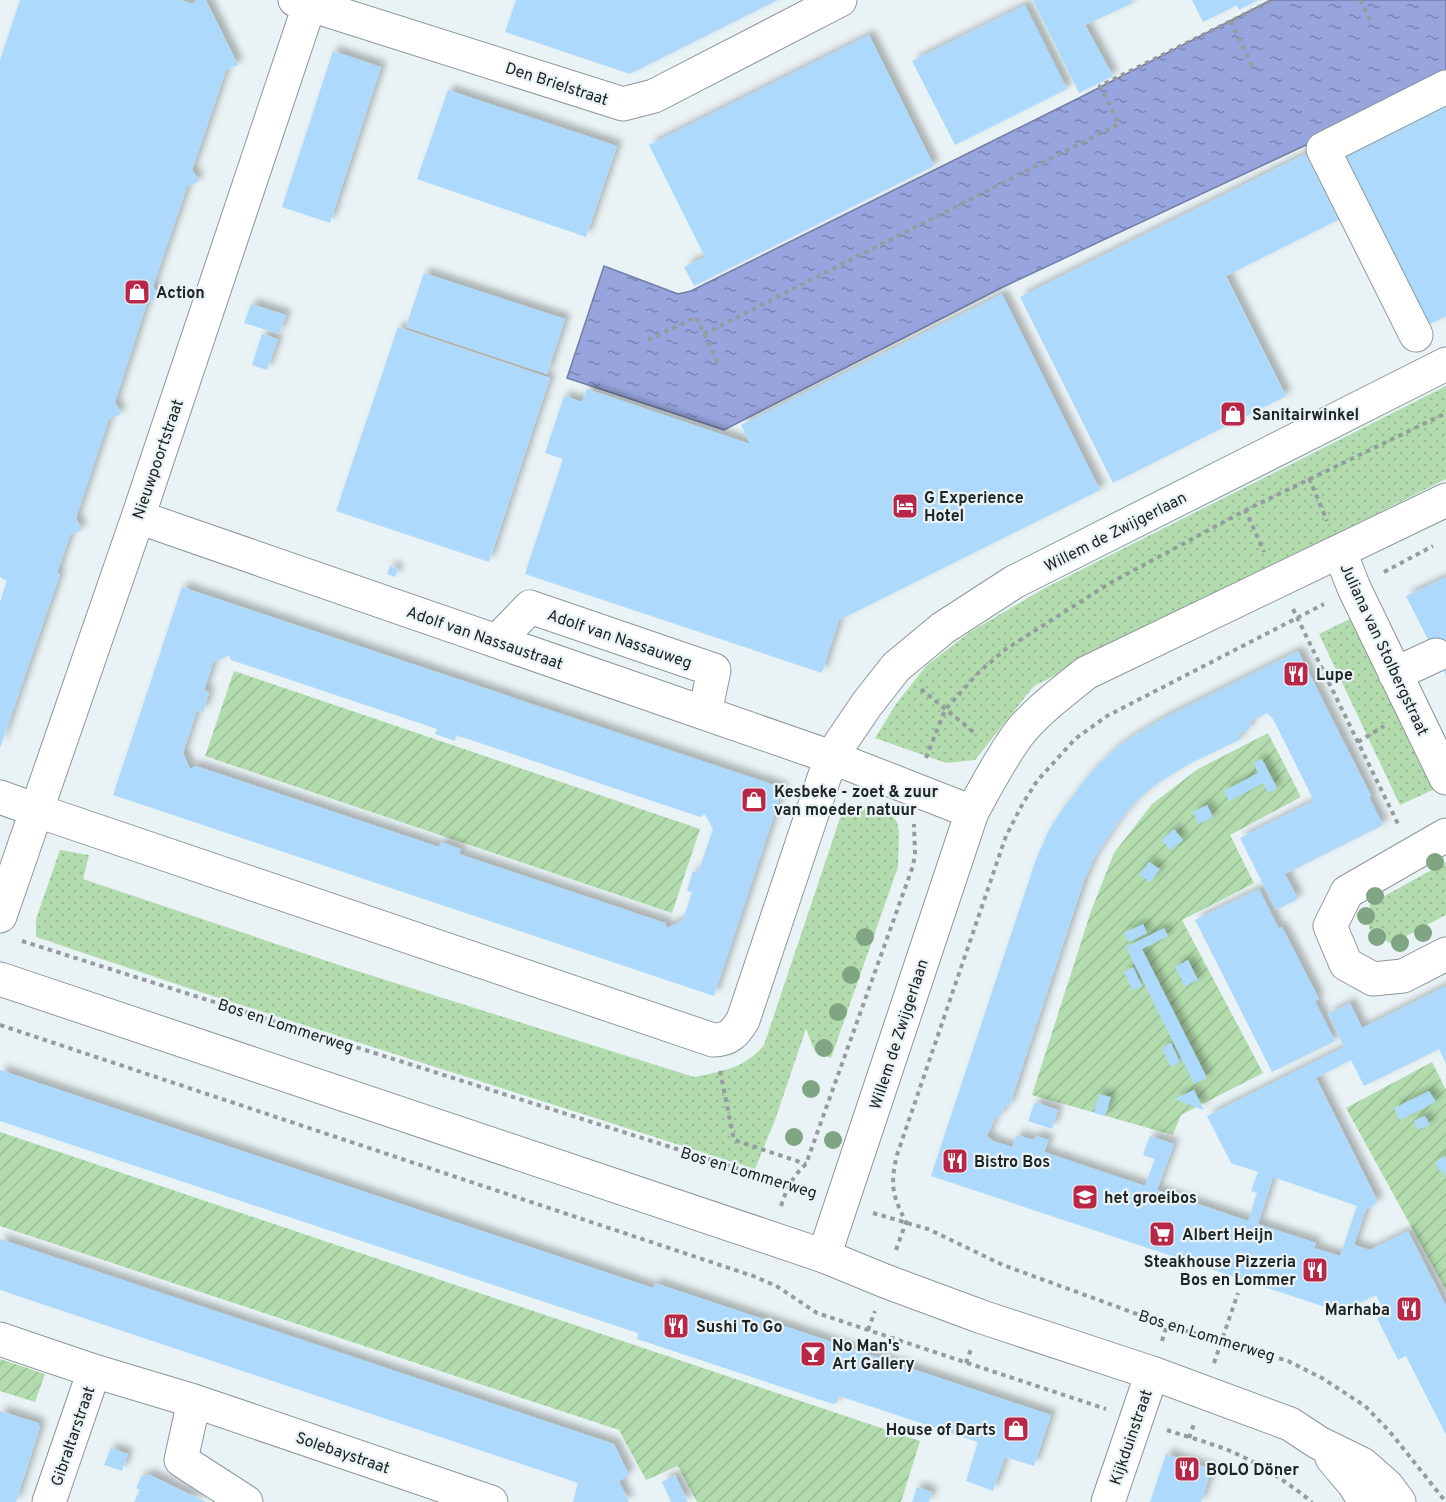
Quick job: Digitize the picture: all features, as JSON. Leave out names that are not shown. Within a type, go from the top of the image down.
[{"type":"street","name":"Den Brielstraat","points":[[305,2],[623,104],[654,96],[840,0]]},
{"type":"street","name":"Nieuwpoortstraat","points":[[5,927],[38,812],[138,517],[305,2]]},
{"type":"street","points":[[1416,335],[1323,149],[1446,87]]},
{"type":"street","name":"Willem de Zwijgerlaan","points":[[713,1040],[723,1040],[735,1032],[743,1020],[831,757],[867,704],[896,667],[943,628],[1014,582],[1446,364]]},
{"type":"street","name":"Willem de Zwijgerlaan","points":[[824,1256],[972,812],[1004,756],[1029,723],[1086,674],[1446,500]]},
{"type":"street","name":"Adolf van Nassaustraat","points":[[138,517],[831,757]]},
{"type":"street","name":"Juliana van Stolbergstraat","points":[[1340,552],[1354,588],[1446,777]]},
{"type":"street","name":"Adolf van Nassauweg","points":[[497,641],[530,607],[714,670],[705,713]]},
{"type":"street","points":[[1395,675],[1436,655]]},
{"type":"street","points":[[831,757],[972,812]]},
{"type":"street","points":[[0,797],[38,812],[713,1040]]},
{"type":"street","points":[[1446,835],[1347,892],[1330,926],[1346,964],[1373,979],[1403,976],[1446,954]]},
{"type":"street","points":[[0,979],[824,1256],[982,1317],[1152,1373],[1290,1424],[1319,1443],[1362,1464],[1387,1486],[1399,1502]]},
{"type":"street","name":"Solebaystraat","points":[[0,1339],[94,1371],[194,1401],[491,1502]]},
{"type":"street","name":"Gibraltarstraat","points":[[49,1502],[94,1371]]},
{"type":"street","name":"Kijkduinstraat","points":[[1108,1502],[1152,1373]]},
{"type":"street","points":[[194,1401],[181,1460],[246,1502]]},
{"type":"street","points":[[1319,1443],[1354,1484],[1365,1502]]},
{"type":"path","points":[[704,334],[1119,124],[1100,86],[1273,0]]},
{"type":"path","points":[[1360,0],[1372,23]]},
{"type":"path","points":[[1230,21],[1252,66]]},
{"type":"path","points":[[648,340],[696,317],[718,363]]},
{"type":"path","points":[[1228,474],[1278,582],[1298,617],[1412,854]]},
{"type":"path","points":[[1309,478],[1340,552]]},
{"type":"path","points":[[906,1222],[894,1192],[892,1178],[897,1155],[1006,836],[1037,781],[1075,739],[1107,716],[1436,544]]},
{"type":"path","points":[[896,667],[945,710],[1037,781]]},
{"type":"path","name":"Bos en Lommerweg","points":[[5,927],[928,1229],[1003,1264],[1167,1325],[1288,1361],[1322,1378],[1365,1406],[1390,1432],[1446,1502]]},
{"type":"path","points":[[0,1025],[756,1277],[778,1287],[817,1313],[1213,1444],[1281,1477],[1312,1502]]},
{"type":"path","points":[[713,1040],[734,1140],[806,1164],[788,1184]]},
{"type":"green space","points":[[1446,386],[1446,479],[1034,686],[975,760],[946,763],[875,738],[896,704],[926,666],[970,632],[1043,589]]},
{"type":"green space","points":[[1356,616],[1437,788],[1400,805],[1319,634]]},
{"type":"green space","points":[[234,671],[700,829],[672,913],[205,756]]},
{"type":"green space","points":[[1268,733],[1301,797],[1230,835],[1254,883],[1182,920],[1263,1073],[1181,1115],[1173,1135],[1032,1095],[1091,911],[1114,853],[1152,804],[1198,769]]},
{"type":"green space","points":[[851,806],[889,812],[897,822],[898,867],[831,1058],[815,1052],[806,1029],[775,1120],[755,1169],[191,989],[36,937],[36,919],[60,850],[89,855],[83,879],[354,970],[694,1077],[724,1071],[741,1064],[764,1045],[842,812]]},
{"type":"green space","points":[[1446,862],[1446,915],[1391,944],[1369,929],[1370,904]]},
{"type":"green space","points":[[1432,1062],[1446,1090],[1446,1290],[1346,1108]]},
{"type":"green space","points":[[0,1132],[920,1441],[901,1502],[697,1502],[678,1466],[646,1480],[619,1430],[0,1226]]},
{"type":"green space","points":[[0,1359],[45,1374],[35,1402],[0,1391]]},
{"type":"water","points":[[1271,0],[1446,0],[1446,75],[1323,137],[1003,287],[724,430],[567,378],[604,266],[678,294],[691,291]]},
{"type":"building","points":[[20,0],[181,0],[192,4],[198,0],[206,0],[238,65],[226,70],[192,170],[199,181],[187,187],[153,286],[160,297],[147,303],[115,402],[121,414],[109,419],[76,518],[82,530],[70,535],[57,573],[60,574],[0,748],[0,602],[7,581],[0,577],[0,60]]},
{"type":"building","points":[[516,0],[778,0],[630,74],[505,32]]},
{"type":"building","points":[[1033,0],[1132,0],[1133,3],[1085,25],[1113,76],[1079,93]]},
{"type":"building","points":[[1192,0],[1258,0],[1239,10],[1237,5],[1203,22]]},
{"type":"building","points":[[1025,5],[1067,89],[955,145],[912,61]]},
{"type":"building","points":[[869,35],[934,166],[694,286],[684,267],[705,257],[649,145]]},
{"type":"building","points":[[333,51],[381,67],[330,223],[282,207]]},
{"type":"building","points":[[448,90],[617,146],[586,237],[417,179]]},
{"type":"building","points":[[1446,96],[1446,316],[1423,328],[1334,152]]},
{"type":"building","points":[[1309,152],[1342,218],[1226,276],[1286,396],[1113,483],[1020,297]]},
{"type":"building","points":[[424,273],[565,319],[547,374],[406,327]]},
{"type":"building","points":[[1002,294],[1100,490],[839,620],[822,673],[525,574],[563,459],[545,453],[564,396],[582,402],[587,389],[750,444],[741,425]]},
{"type":"building","points":[[251,304],[286,315],[279,334],[244,323]]},
{"type":"building","points":[[398,327],[550,378],[489,562],[336,511]]},
{"type":"building","points":[[262,334],[278,339],[267,370],[252,365]]},
{"type":"building","points":[[390,566],[398,569],[395,577],[387,574]]},
{"type":"building","points":[[1446,577],[1446,675],[1406,596]]},
{"type":"building","points":[[182,587],[783,788],[714,996],[113,795]],"holes":[[[229,655],[231,660],[437,729],[435,734],[455,741],[456,735],[700,817],[705,814],[713,829],[698,873],[693,871],[687,891],[692,892],[683,920],[667,928],[665,923],[459,854],[461,849],[441,842],[439,847],[196,766],[190,769],[183,753],[197,710],[203,712],[204,710],[209,692],[204,690],[213,663]]]},
{"type":"building","points":[[1298,651],[1371,796],[1369,797],[1383,825],[1285,874],[1298,899],[1276,910],[1240,838],[1314,801],[1273,719],[1267,713],[1251,721],[1249,729],[1239,734],[1241,739],[1187,765],[1155,785],[1135,802],[1118,822],[1093,860],[1009,1107],[1005,1105],[1001,1115],[995,1118],[987,1136],[993,1141],[1012,1147],[1017,1135],[1034,1140],[1036,1136],[1049,1140],[1044,1152],[1145,1186],[1155,1159],[1143,1155],[1150,1136],[1174,1144],[1157,1190],[1248,1221],[1257,1193],[1251,1191],[1258,1172],[1231,1163],[1207,1116],[1344,1047],[1328,1014],[1350,1003],[1362,1028],[1446,986],[1446,1064],[1439,1049],[1364,1086],[1351,1060],[1316,1078],[1378,1202],[1366,1209],[1354,1245],[1370,1250],[1408,1231],[1446,1306],[1446,1435],[1406,1356],[1398,1360],[1377,1318],[1385,1314],[1376,1295],[1332,1316],[1328,1308],[931,1176],[1035,862],[1048,832],[1091,772],[1115,749],[1164,718]],"holes":[[[1273,1177],[1357,1206],[1340,1256],[1314,1248],[1316,1243],[1258,1224]]]},
{"type":"building","points":[[1262,759],[1277,788],[1268,793],[1263,783],[1229,801],[1224,791],[1258,773],[1254,763]]},
{"type":"building","points":[[1207,805],[1213,817],[1199,824],[1193,812]]},
{"type":"building","points":[[1174,829],[1183,840],[1170,850],[1162,840]]},
{"type":"building","points":[[1149,862],[1160,869],[1150,882],[1139,875]]},
{"type":"building","points":[[1259,889],[1279,929],[1282,927],[1319,999],[1315,1001],[1335,1041],[1272,1072],[1195,920]]},
{"type":"building","points":[[1143,924],[1147,933],[1129,942],[1124,933]]},
{"type":"building","points":[[1164,928],[1168,936],[1142,949],[1207,1078],[1194,1084],[1126,947]]},
{"type":"building","points":[[1188,960],[1198,980],[1185,986],[1175,967]]},
{"type":"building","points":[[1133,967],[1142,986],[1133,991],[1124,972]]},
{"type":"building","points":[[1171,1043],[1180,1062],[1171,1067],[1162,1048]]},
{"type":"building","points":[[0,1070],[653,1288],[655,1283],[1051,1415],[1034,1466],[1005,1457],[993,1491],[966,1481],[978,1442],[839,1396],[837,1403],[833,1404],[637,1339],[638,1333],[0,1121]]},
{"type":"building","points":[[1194,1090],[1204,1110],[1174,1099]]},
{"type":"building","points":[[1429,1091],[1436,1102],[1400,1120],[1394,1108]]},
{"type":"building","points":[[1099,1094],[1111,1097],[1105,1116],[1094,1113]]},
{"type":"building","points":[[1035,1102],[1058,1110],[1052,1129],[1028,1121]]},
{"type":"building","points":[[1425,1116],[1430,1125],[1418,1130],[1414,1121]]},
{"type":"building","points":[[1445,1156],[1446,1158],[1446,1178],[1435,1162]]},
{"type":"building","points":[[0,1239],[614,1444],[629,1475],[619,1481],[629,1502],[573,1502],[578,1483],[0,1290]]},
{"type":"building","points":[[0,1411],[38,1423],[40,1427],[16,1502],[0,1502]]},
{"type":"building","points":[[111,1448],[128,1454],[122,1471],[104,1465]]},
{"type":"building","points":[[1166,1454],[1212,1469],[1201,1502],[1150,1502]]},
{"type":"building","points":[[148,1474],[206,1502],[134,1502],[140,1490],[136,1488],[142,1475],[146,1477]]},
{"type":"building","points":[[675,1475],[688,1502],[671,1502],[662,1482]]},
{"type":"building","points":[[917,1487],[932,1492],[929,1502],[912,1502]]},
{"type":"place","name":"Action","points":[[137,292]]},
{"type":"place","name":"Sanitairwinkel","points":[[1233,414]]},
{"type":"place","name":"G Experience Hotel","points":[[905,506]]},
{"type":"place","name":"Lupe","points":[[1296,674]]},
{"type":"place","name":"Kesbeke - zoet & zuur van moeder natuur","points":[[754,800]]},
{"type":"place","name":"Bistro Bos","points":[[955,1161]]},
{"type":"place","name":"het groeibos","points":[[1085,1197]]},
{"type":"place","name":"Albert Heijn","points":[[1162,1234]]},
{"type":"place","name":"Steakhouse Pizzeria Bos en Lommer","points":[[1315,1270]]},
{"type":"place","name":"Marhaba","points":[[1409,1309]]},
{"type":"place","name":"Sushi To Go","points":[[676,1326]]},
{"type":"place","name":"No Man's Art Gallery","points":[[813,1354]]},
{"type":"place","name":"House of Darts","points":[[1016,1429]]},
{"type":"place","name":"BOLO Döner","points":[[1187,1469]]}]
